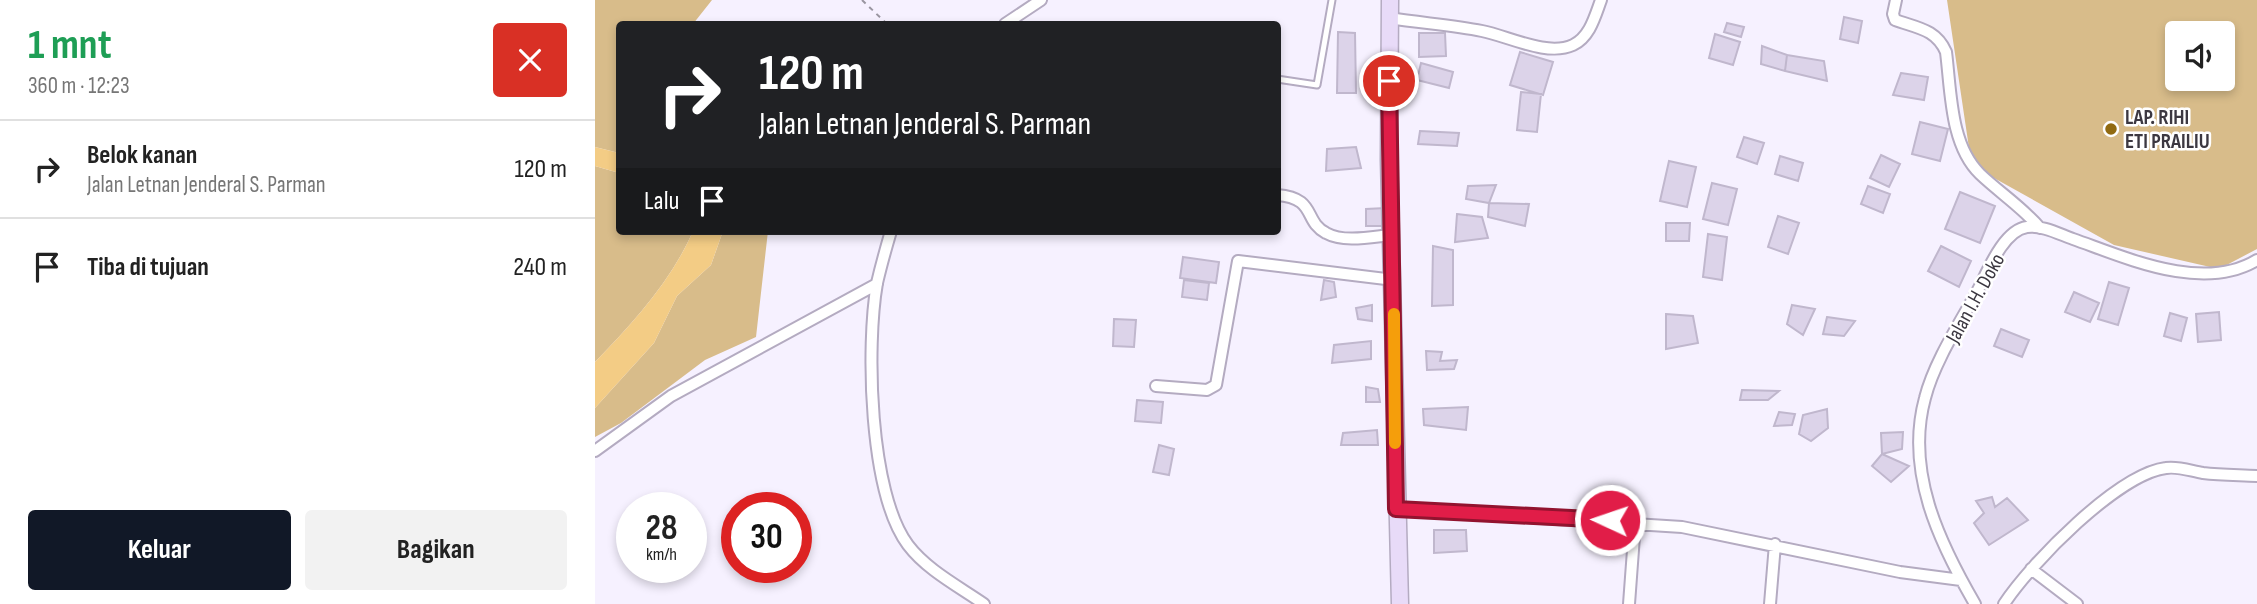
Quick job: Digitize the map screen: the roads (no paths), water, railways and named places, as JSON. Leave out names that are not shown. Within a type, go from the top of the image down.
[{"type":"street","points":[[1010,21],[1041,0]]},
{"type":"street","points":[[1390,0],[1391,236],[1400,604]]},
{"type":"street","points":[[1390,18],[1483,31],[1549,48],[1566,48],[1576,44],[1592,25],[1601,0]]},
{"type":"street","points":[[1896,0],[1893,14],[1895,20],[1932,32],[1941,41],[1946,52],[1959,138],[1966,157],[1979,173],[2020,206],[2040,228],[2122,255],[2186,272],[2231,272],[2257,260]]},
{"type":"street","points":[[1281,196],[1300,200],[1309,210],[1316,225],[1326,233],[1347,238],[1391,236]]},
{"type":"street","name":"Jalan I.H. Doko","points":[[1975,604],[1946,556],[1934,523],[1919,463],[1918,442],[1925,396],[1980,285],[2008,238],[2016,230],[2040,228]]},
{"type":"street","points":[[890,235],[877,284],[873,407],[894,525],[925,564],[983,604]]},
{"type":"street","points":[[1156,386],[1207,390],[1216,384],[1238,261],[1394,280]]},
{"type":"street","points":[[595,451],[671,396],[877,284]]},
{"type":"street","points":[[2004,604],[2031,569],[2067,533],[2108,498],[2151,471],[2170,467],[2219,475],[2257,476]]},
{"type":"street","points":[[1396,509],[1682,527],[1901,572],[1961,580]]},
{"type":"street","points":[[1629,604],[1636,523]]},
{"type":"street","points":[[1770,604],[1775,544]]},
{"type":"street","points":[[2031,569],[2077,604]]},
{"type":"lane","points":[[1281,80],[1317,85],[1332,0]]},
{"type":"place","name":"LAP. RIHI ETI PRAILIU","points":[[2111,129]]}]
